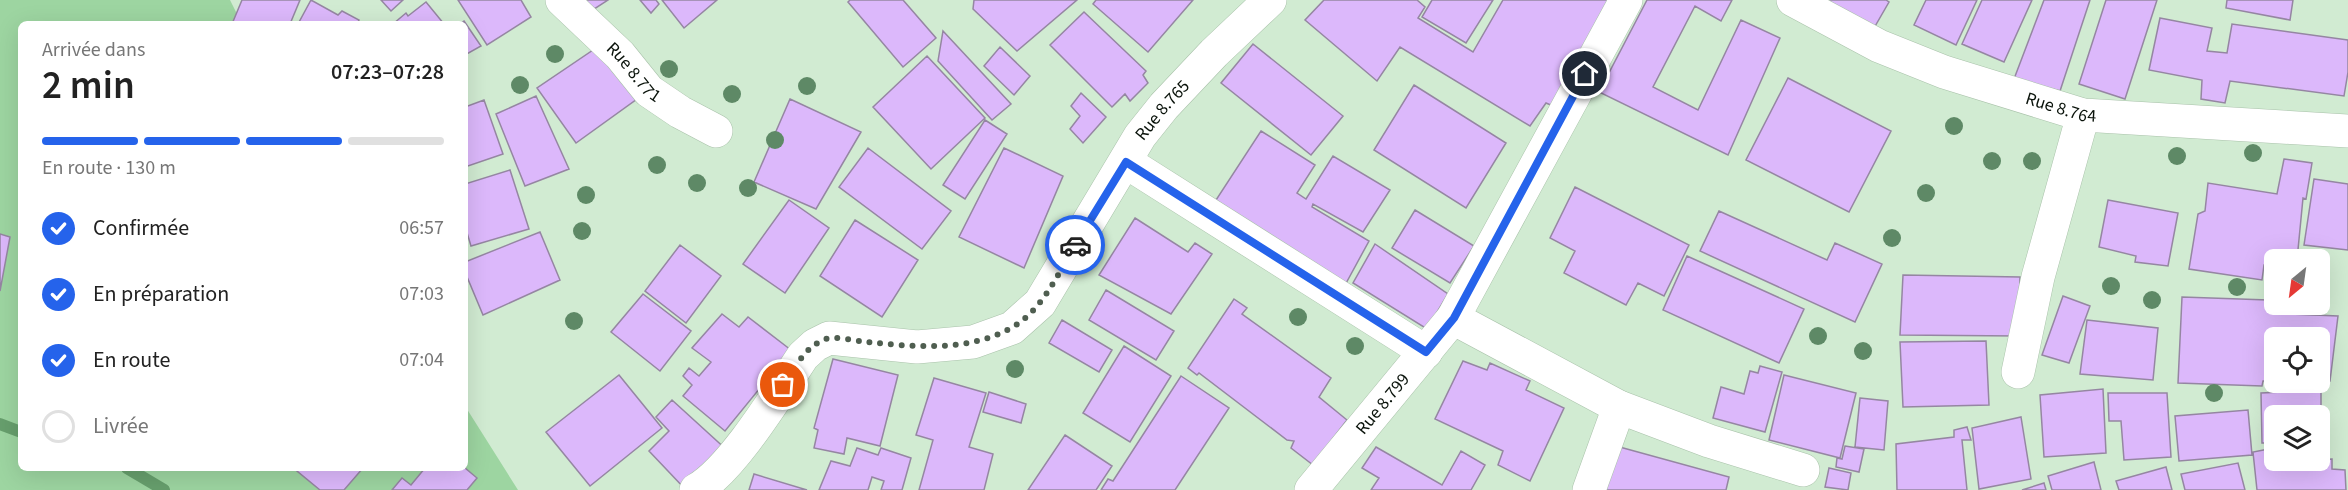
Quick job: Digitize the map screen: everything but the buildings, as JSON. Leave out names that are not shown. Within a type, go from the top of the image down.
[{"type":"street","name":"Rue 8.771","points":[[562,0],[620,55],[649,90],[680,112],[716,131]]},
{"type":"street","name":"Rue 8.765","points":[[696,490],[710,483],[736,451],[803,356],[815,345],[829,338],[917,347],[973,342],[1012,328],[1040,303],[1140,136],[1164,106],[1214,53],[1270,0]]},
{"type":"street","name":"Rue 8.799","points":[[1311,490],[1454,318],[1626,0]]},
{"type":"street","name":"Rue 8.764","points":[[1793,0],[1879,46],[1944,72],[2083,115],[2348,132]]},
{"type":"street","points":[[2018,372],[2038,277],[2083,115]]},
{"type":"street","points":[[1126,162],[1426,352]]},
{"type":"street","points":[[1454,318],[1619,407],[1709,441],[1803,470]]},
{"type":"street","points":[[1589,490],[1619,407]]},
{"type":"green space","points":[[0,0],[230,0],[240,21],[18,21],[18,471],[468,471],[468,411],[518,490],[0,490]]},
{"type":"waterway","points":[[0,424],[18,431]]},
{"type":"waterway","points":[[132,471],[164,490]]},
{"type":"way so far","points":[[783,385],[803,356],[815,345],[829,338],[917,347],[973,342],[1012,328],[1040,303],[1075,245]]},
{"type":"route","points":[[1075,245],[1126,162],[1426,352],[1454,318],[1585,74]]}]
